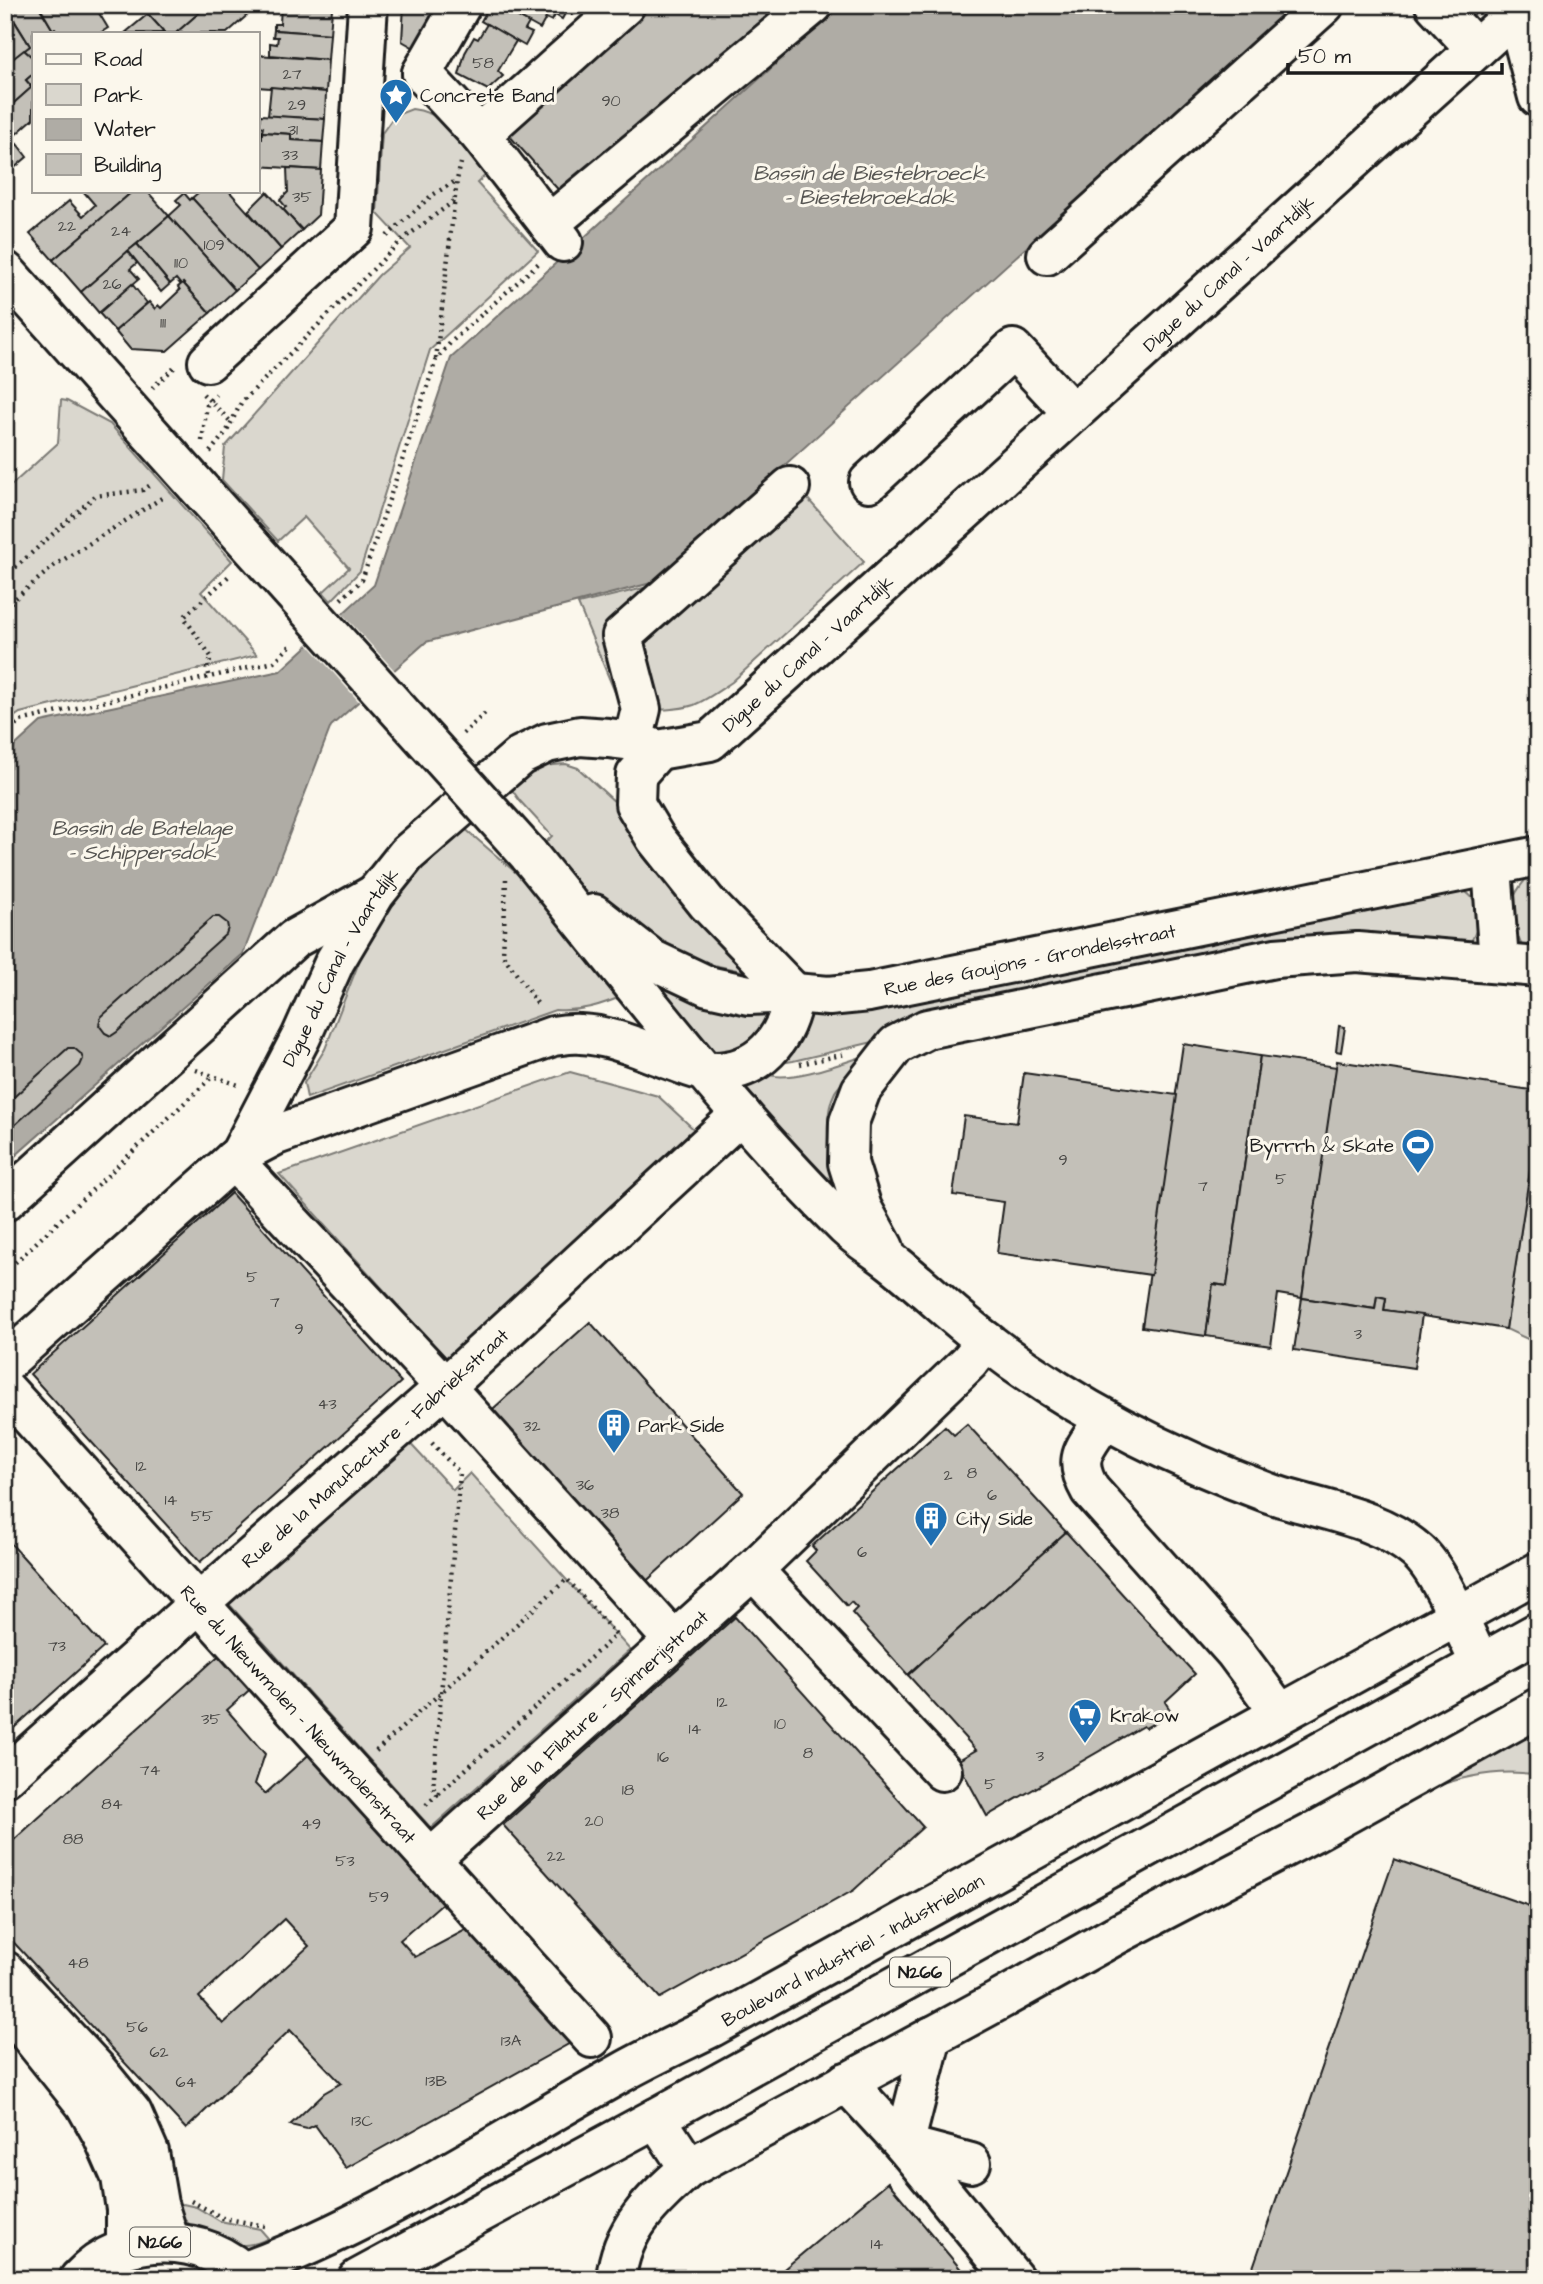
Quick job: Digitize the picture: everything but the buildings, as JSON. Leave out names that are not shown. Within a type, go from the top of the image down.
[{"type":"street","points":[[208,362],[354,228],[368,5]]},
{"type":"street","points":[[422,73],[461,5]]},
{"type":"street","points":[[480,135],[625,5]]},
{"type":"street","points":[[422,73],[480,135],[556,233],[813,5]]},
{"type":"street","points":[[1047,254],[1324,5]]},
{"type":"street","points":[[1509,12],[1538,97]]},
{"type":"street","name":"Digue du Canal - Vaartdijk","points":[[5,1363],[236,1157],[295,1049],[335,961],[375,894],[407,854],[520,756],[547,743],[580,736],[646,745],[709,741],[1073,413],[1456,27],[1509,12]]},
{"type":"street","points":[[363,81],[422,73]]},
{"type":"street","points":[[5,271],[531,859],[631,984],[741,1114],[848,1229],[892,1262],[986,1341],[1070,1401],[1202,1466],[1270,1493],[1397,1535],[1421,1554],[1438,1578],[1480,1663]]},
{"type":"street","points":[[869,482],[1013,349],[1073,413]]},
{"type":"street","points":[[674,1641],[236,1157],[276,1135],[554,1036],[582,1034],[621,1042],[706,1072],[731,1071],[752,1063],[775,1044],[785,1028],[794,993],[707,903],[656,839],[635,804],[636,775],[646,745],[641,709],[622,636],[790,487]]},
{"type":"street","name":"Rue des Goujons - Grondelsstraat","points":[[531,859],[653,960],[708,986],[749,995],[794,993],[829,996],[869,992],[1538,856]]},
{"type":"street","points":[[1492,867],[1499,962]]},
{"type":"street","points":[[5,1201],[294,939],[375,894]]},
{"type":"street","points":[[892,1262],[862,1208],[848,1163],[849,1122],[861,1090],[895,1045],[927,1029],[1275,958],[1357,952],[1538,967]]},
{"type":"street","name":"Rue de la Manufacture - Fabriekstraat","points":[[5,1777],[445,1387],[741,1114]]},
{"type":"street","name":"Rue de la Filature - Spinnerijstraat","points":[[438,1853],[753,1570],[969,1362],[986,1341]]},
{"type":"street","name":"Rue du Nieuwmolen - Nieuwmolenstraat","points":[[5,1389],[352,1773],[438,1853],[592,2038]]},
{"type":"street","points":[[1104,1419],[1080,1459],[1081,1473],[1090,1490],[1234,1651],[1280,1713]]},
{"type":"street","points":[[753,1570],[942,1771]]},
{"type":"street","name":"N266","points":[[1456,1616],[1538,1572]]},
{"type":"street","name":"Boulevard Industriel - Industrielaan","points":[[247,2275],[470,2162],[622,2072],[712,2026],[1456,1616]]},
{"type":"street","name":"N266","points":[[358,2279],[1538,1632]]},
{"type":"street","points":[[616,2279],[617,2263],[632,2227],[661,2192],[689,2168],[1116,1935],[1312,1833],[1538,1708]]},
{"type":"street","points":[[5,1971],[132,2113],[149,2152],[158,2204],[170,2242]]},
{"type":"street","points":[[5,2006],[85,2104],[103,2136],[121,2177],[126,2209],[126,2248]]},
{"type":"street","points":[[904,2145],[932,2036]]},
{"type":"street","points":[[66,2079],[76,2075],[93,2078],[116,2093]]},
{"type":"street","points":[[846,2082],[904,2145],[1014,2279]]},
{"type":"street","points":[[656,2118],[689,2168]]},
{"type":"street","points":[[904,2145],[971,2163]]},
{"type":"street","name":"N266","points":[[79,2279],[105,2258],[126,2248],[155,2242],[196,2246],[221,2256],[247,2275]]},
{"type":"path","points":[[480,135],[465,150],[457,180],[436,360],[556,233]]},
{"type":"path","points":[[5,607],[55,565],[192,478],[227,430],[241,403],[401,240],[454,201]]},
{"type":"path","points":[[128,410],[175,366],[208,362]]},
{"type":"path","points":[[5,577],[95,496],[143,490]]},
{"type":"path","points":[[209,675],[207,666],[212,658],[184,617],[238,568]]},
{"type":"path","points":[[457,739],[485,713]]},
{"type":"path","points":[[531,859],[508,856],[503,955],[549,1018],[554,1036]]},
{"type":"path","points":[[752,1063],[771,1070],[895,1045]]},
{"type":"path","points":[[163,1058],[247,1088]]},
{"type":"path","points":[[5,1272],[213,1076]]},
{"type":"path","points":[[426,1437],[460,1473],[433,1787]]},
{"type":"path","points":[[352,1773],[567,1579],[616,1635],[437,1795]]},
{"type":"green space","points":[[412,109],[435,116],[464,142],[489,172],[477,183],[538,251],[430,350],[360,571],[331,601],[323,592],[349,568],[304,517],[278,541],[222,480],[225,447],[379,275],[410,248],[377,213],[382,133],[394,116]]},
{"type":"green space","points":[[61,400],[110,424],[232,561],[201,592],[257,655],[20,713],[5,723],[5,491],[58,443]]},
{"type":"green space","points":[[782,470],[864,562],[732,682],[709,698],[677,709],[622,709],[578,604],[656,585]]},
{"type":"green space","points":[[566,764],[578,768],[630,816],[751,973],[699,962],[654,944],[592,900],[544,844],[552,836],[520,801],[503,777],[528,767]]},
{"type":"green space","points":[[456,821],[549,901],[625,995],[591,1007],[555,1010],[307,1098],[304,1083],[325,1049],[370,934],[405,873]]},
{"type":"green space","points":[[1538,867],[1538,954],[1523,948],[1513,923],[1512,904],[1520,887]]},
{"type":"green space","points":[[1458,887],[1473,899],[1479,913],[1477,928],[1469,945],[1376,945],[873,1042],[774,1064],[802,1011]]},
{"type":"green space","points":[[642,973],[774,1013],[744,1051],[709,1054]]},
{"type":"green space","points":[[867,1055],[835,1092],[828,1116],[828,1143],[840,1194],[740,1092],[765,1073],[774,1076],[800,1074]]},
{"type":"green space","points":[[570,1072],[658,1096],[700,1135],[448,1361],[279,1174]]},
{"type":"green space","points":[[1538,1118],[1538,1344],[1506,1329]]},
{"type":"green space","points":[[405,1438],[453,1490],[470,1473],[630,1650],[431,1828],[220,1594]]},
{"type":"green space","points":[[1538,1726],[1538,1775],[1504,1773],[1472,1776],[1408,1796]]},
{"type":"green space","points":[[183,2204],[196,2207],[220,2221],[260,2229],[268,2238],[242,2245],[215,2240],[191,2225],[173,2206]]},
{"type":"water","name":"Bassin de Biestebroeck - Biestebroekdok","points":[[841,5],[1295,5],[655,582],[426,642],[331,726],[243,954],[5,1165],[5,755],[41,722],[280,671],[374,585],[451,358]]},
{"type":"pier","points":[[340,611],[397,673],[361,704],[306,642]]},
{"type":"place","name":"Concrete Band","points":[[396,125]]},
{"type":"place","name":"Byrrrh & Skate","points":[[1418,1175]]},
{"type":"place","name":"Park Side","points":[[614,1455]]},
{"type":"place","name":"City Side","points":[[931,1548]]},
{"type":"place","name":"Krakow","points":[[1085,1745]]},
{"type":"water label","name":"Bassin de Batelage - Schippersdok","points":[[142,840]]}]
